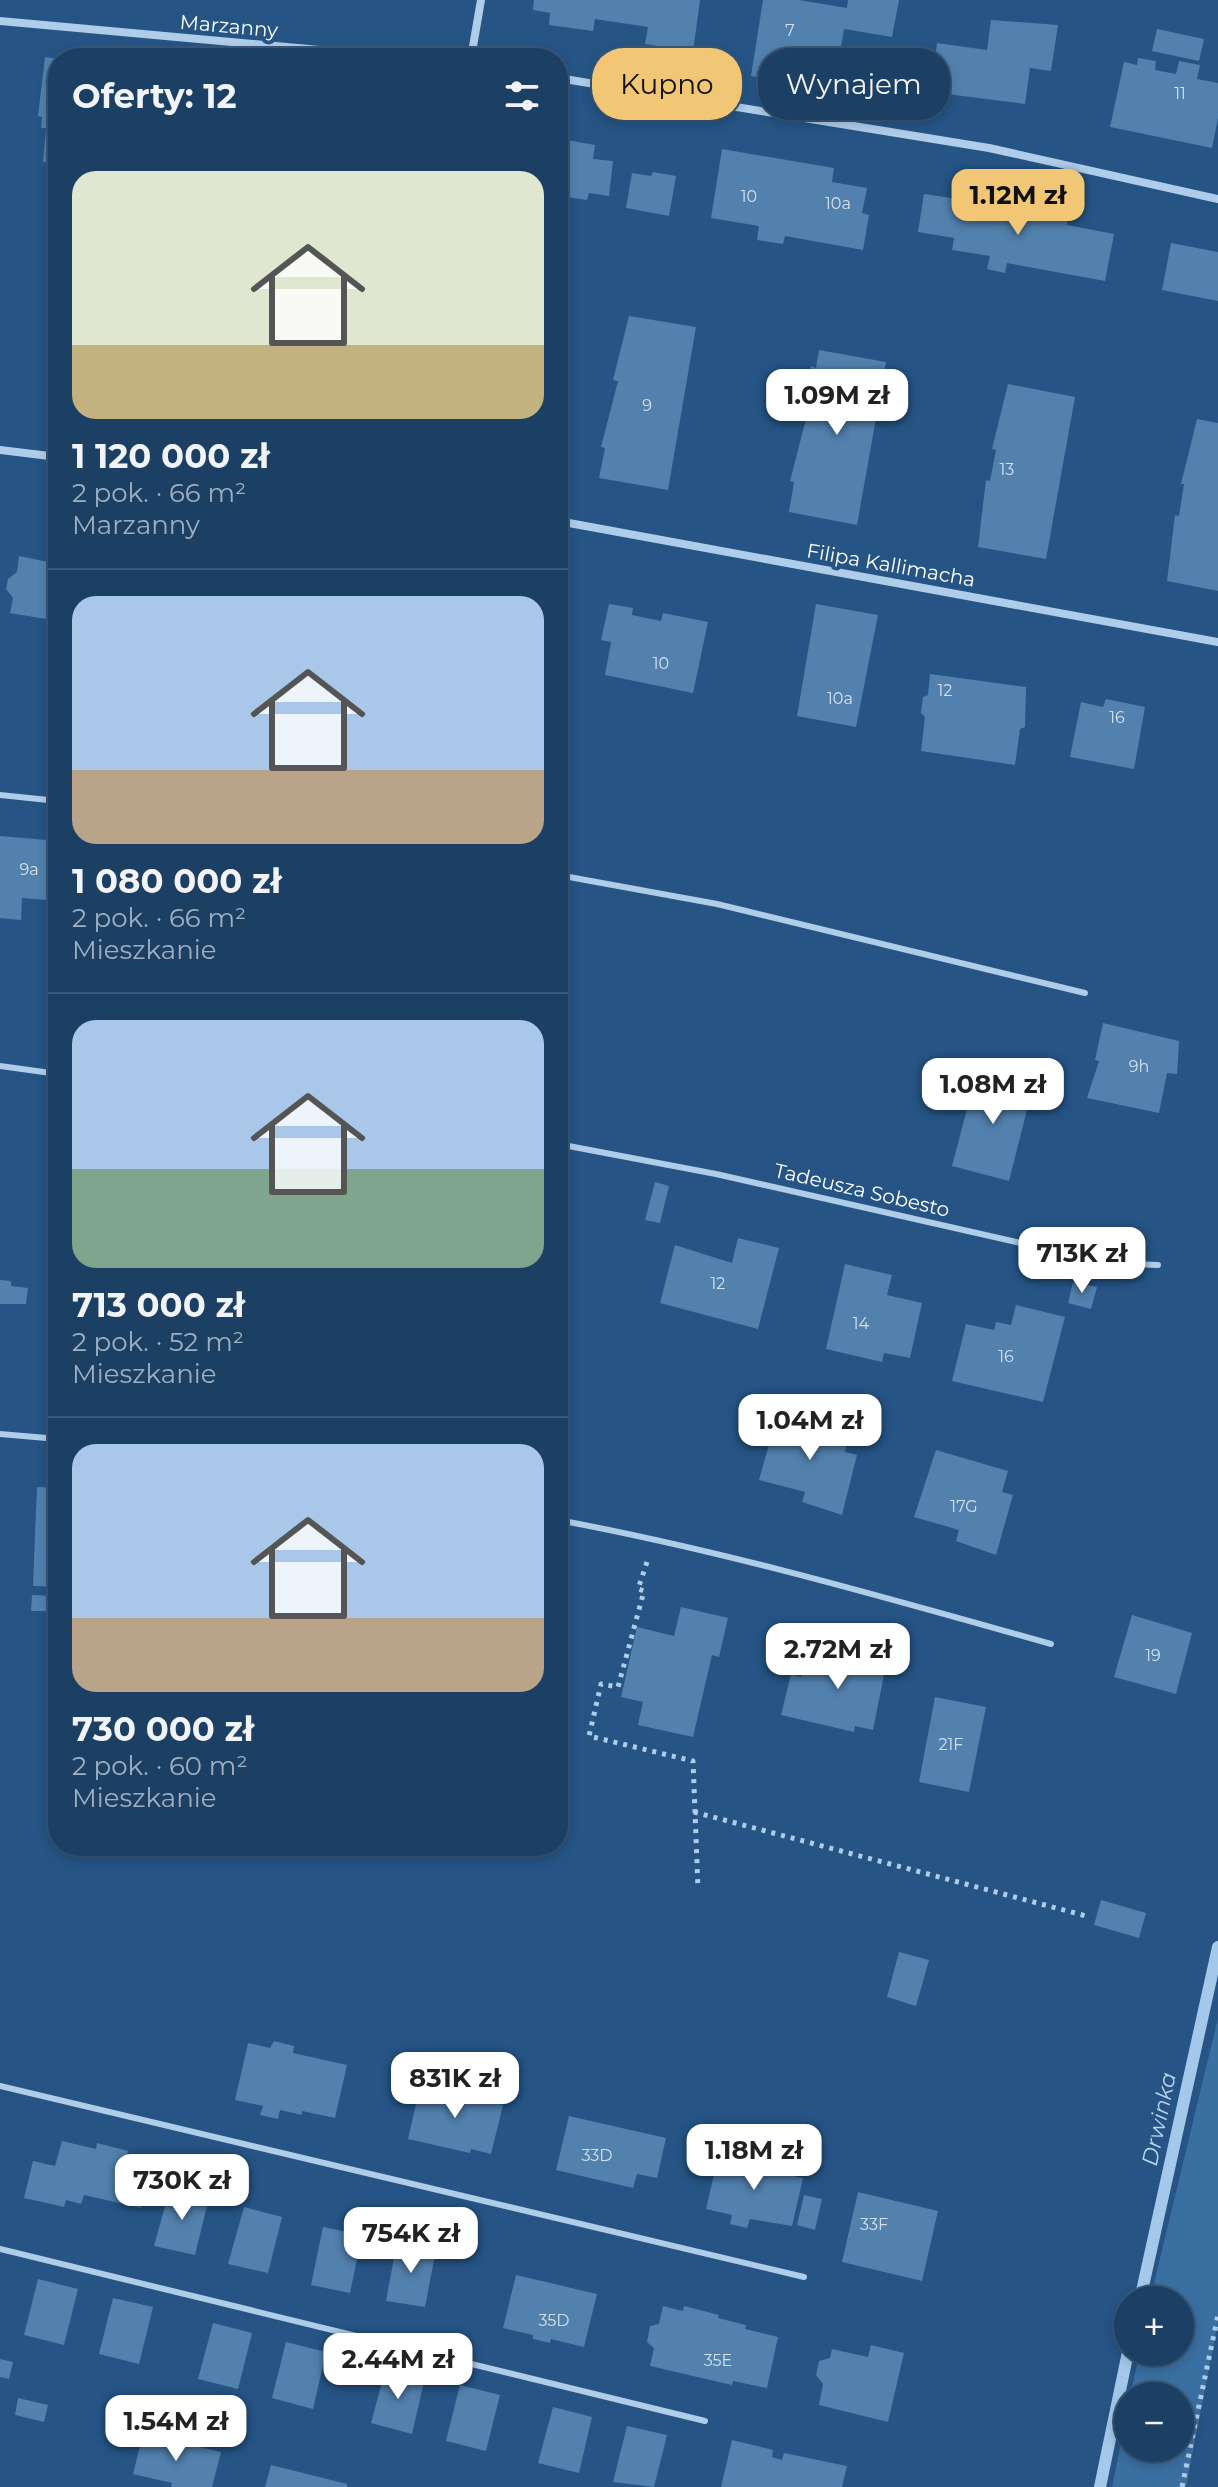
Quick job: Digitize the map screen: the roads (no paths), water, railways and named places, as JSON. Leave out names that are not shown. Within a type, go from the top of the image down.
[{"type":"street","points":[[473,48],[481,0]]},
{"type":"street","name":"Marzanny","points":[[0,21],[298,48]]},
{"type":"street","points":[[568,80],[989,148],[1218,199]]},
{"type":"street","points":[[0,450],[48,456]]},
{"type":"street","name":"Filipa Kallimacha","points":[[568,523],[1218,642]]},
{"type":"lane","points":[[0,795],[48,800]]},
{"type":"lane","points":[[568,877],[717,904],[1085,993]]},
{"type":"lane","points":[[0,1066],[48,1073]]},
{"type":"lane","name":"Tadeusza Sobesto","points":[[568,1146],[716,1174],[1109,1263],[1158,1265]]},
{"type":"lane","points":[[0,1434],[48,1438]]},
{"type":"lane","points":[[568,1522],[653,1538],[1051,1644]]},
{"type":"lane","points":[[0,2086],[804,2277]]},
{"type":"lane","points":[[0,2249],[705,2421]]},
{"type":"waterway","name":"Drwinka","points":[[1143,2286],[1218,1947]]},
{"type":"waterway","name":"Drwinka","points":[[1100,2487],[1125,2366]]}]
